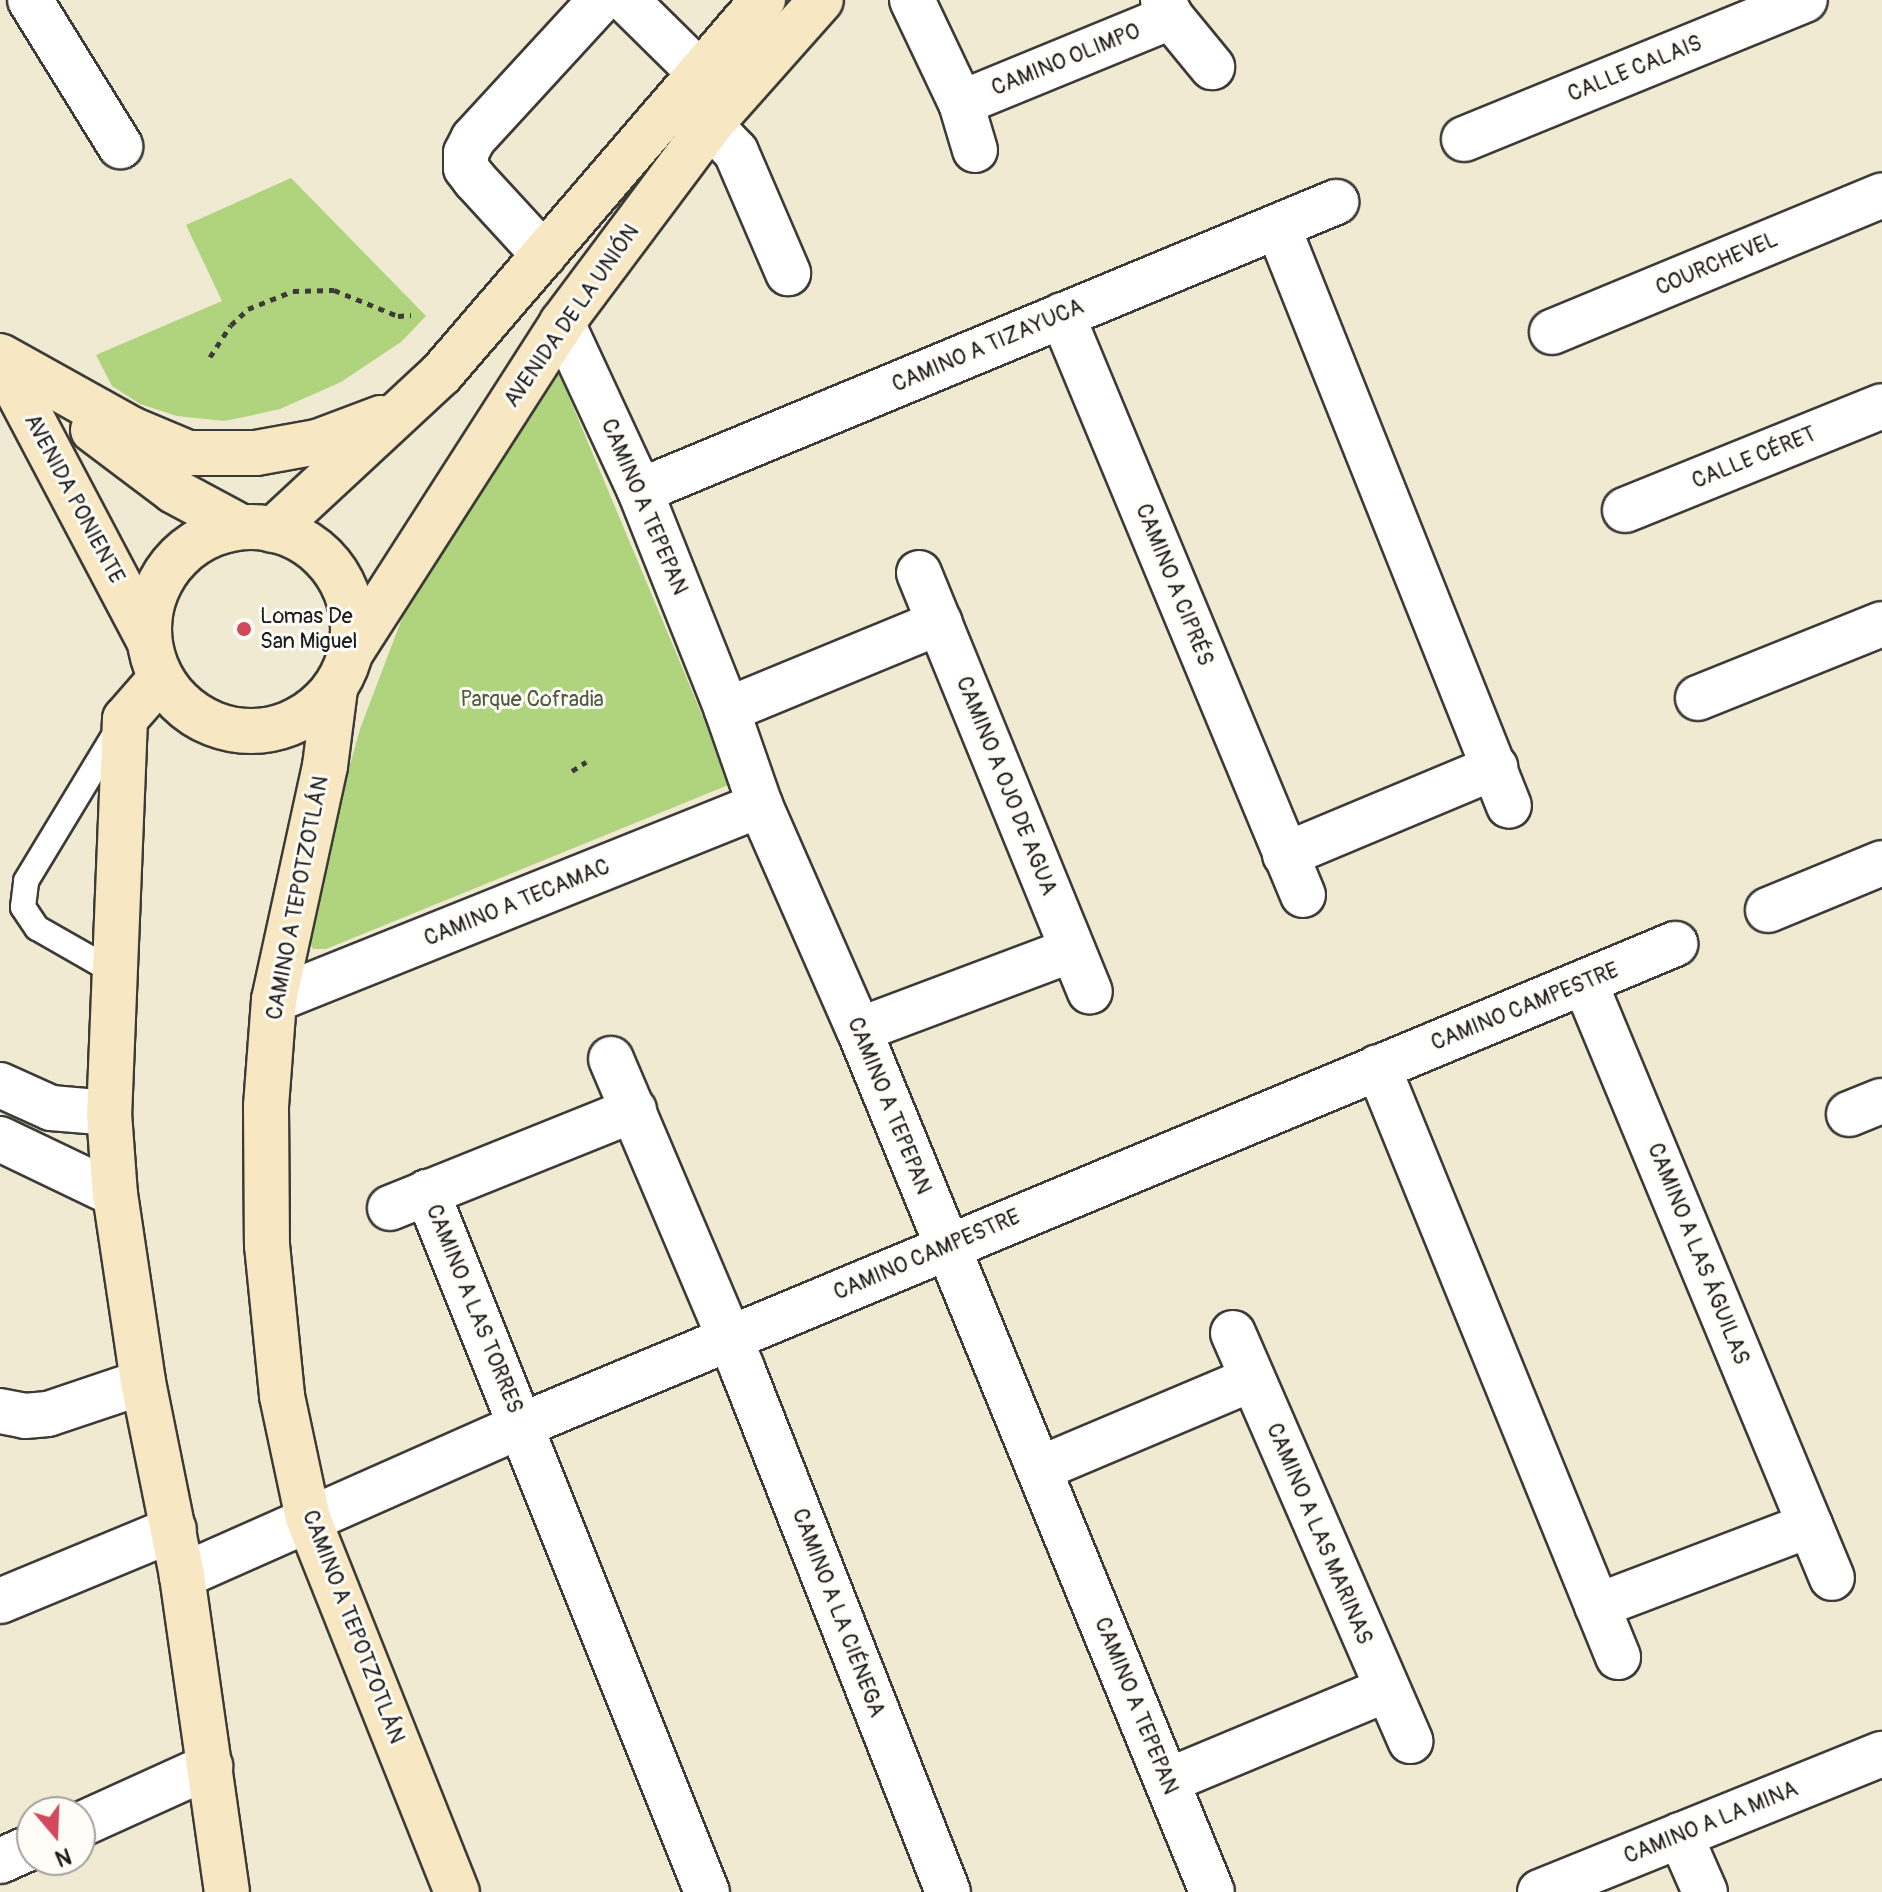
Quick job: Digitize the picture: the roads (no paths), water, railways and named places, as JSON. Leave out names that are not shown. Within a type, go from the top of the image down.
[{"type":"main road","points":[[257,528],[402,410],[441,374],[698,71],[763,0]]},
{"type":"main road","name":"AVENIDA DE LA UNIÓN","points":[[343,670],[562,323],[710,125],[821,0]]},
{"type":"main road","points":[[0,357],[131,429],[188,453],[256,453],[317,442],[402,410]]},
{"type":"main road","name":"AVENIDA PONIENTE","points":[[0,357],[174,491],[257,528]]},
{"type":"main road","name":"AVENIDA PONIENTE","points":[[0,357],[154,659]]},
{"type":"main road","points":[[257,528],[303,541],[328,561],[346,589],[353,620],[343,670],[310,713],[279,728],[245,732],[211,724],[182,706],[154,659],[150,607],[162,577],[183,552],[210,535],[257,528]]},
{"type":"main road","points":[[154,659],[125,719],[109,1113],[115,1194],[143,1382],[182,1576],[227,1892]]},
{"type":"main road","name":"CAMINO A TEPOTZOTLÁN","points":[[343,670],[274,1000],[266,1106],[267,1245],[282,1396],[308,1518],[457,1892]]},
{"type":"street","points":[[30,0],[120,146]]},
{"type":"street","points":[[544,255],[475,180],[466,168],[466,153],[473,139],[601,0]]},
{"type":"street","points":[[626,0],[698,71]]},
{"type":"street","points":[[912,0],[961,103],[975,150]]},
{"type":"street","name":"CALLE CALAIS","points":[[1464,139],[1805,0]]},
{"type":"street","name":"CAMINO OLIMPO","points":[[961,103],[1167,9],[1212,67]]},
{"type":"street","points":[[710,125],[736,152],[788,273]]},
{"type":"street","name":"COURCHEVEL","points":[[1552,332],[1882,195]]},
{"type":"street","name":"CAMINO A TIZAYUCA","points":[[640,491],[1336,202]]},
{"type":"street","points":[[1278,227],[1502,786],[1285,855]]},
{"type":"street","name":"CAMINO A CIPRÉS","points":[[1062,315],[1303,895]]},
{"type":"street","name":"CAMINO A TEPEPAN","points":[[562,323],[640,491],[727,710],[760,805],[859,1030],[1212,1892]]},
{"type":"street","name":"CALLE CÉRET","points":[[1625,510],[1882,406]]},
{"type":"street","name":"CAMINO A OJO DE AGUA","points":[[919,573],[1090,991]]},
{"type":"street","points":[[727,710],[940,622]]},
{"type":"street","points":[[1698,698],[1882,624]]},
{"type":"street","name":"CAMINO A TECAMAC","points":[[274,1000],[760,805]]},
{"type":"street","points":[[1768,910],[1882,863]]},
{"type":"street","name":"CAMINO CAMPESTRE","points":[[182,1576],[520,1426],[1675,944]]},
{"type":"street","points":[[859,1030],[1072,950]]},
{"type":"street","name":"CAMINO A LAS ÁGUILAS","points":[[1585,983],[1832,1578]]},
{"type":"street","points":[[611,1059],[728,1340]]},
{"type":"street","points":[[1378,1067],[1618,1657]]},
{"type":"street","points":[[0,1085],[51,1108],[109,1113]]},
{"type":"street","name":"CAMINO A LAS TORRES","points":[[520,1426],[408,1200],[634,1110]]},
{"type":"street","points":[[0,1139],[115,1194]]},
{"type":"street","name":"CAMINO A LAS MARINAS","points":[[1233,1333],[1410,1741]]},
{"type":"street","name":"CAMINO A LA CIÉNEGA","points":[[728,1340],[942,1890]]},
{"type":"street","points":[[1039,1469],[1252,1379]]},
{"type":"street","points":[[0,1411],[25,1416],[48,1414],[143,1382]]},
{"type":"street","points":[[520,1426],[707,1892]]},
{"type":"street","points":[[1597,1606],[1810,1525]]},
{"type":"street","points":[[0,1601],[174,1529]]},
{"type":"street","points":[[1167,1781],[1386,1690]]},
{"type":"street","name":"CAMINO A LA MINA","points":[[1540,1892],[1882,1754]]},
{"type":"street","points":[[96,1818],[210,1766]]},
{"type":"street","points":[[1680,1835],[1705,1892]]},
{"type":"lane","points":[[116,973],[37,928],[23,907],[26,881],[125,719]]},
{"type":"place","name":"Lomas De San Miguel","points":[[244,629]]},
{"type":"park label","name":"Parque Cofradia","points":[[532,700]]}]
